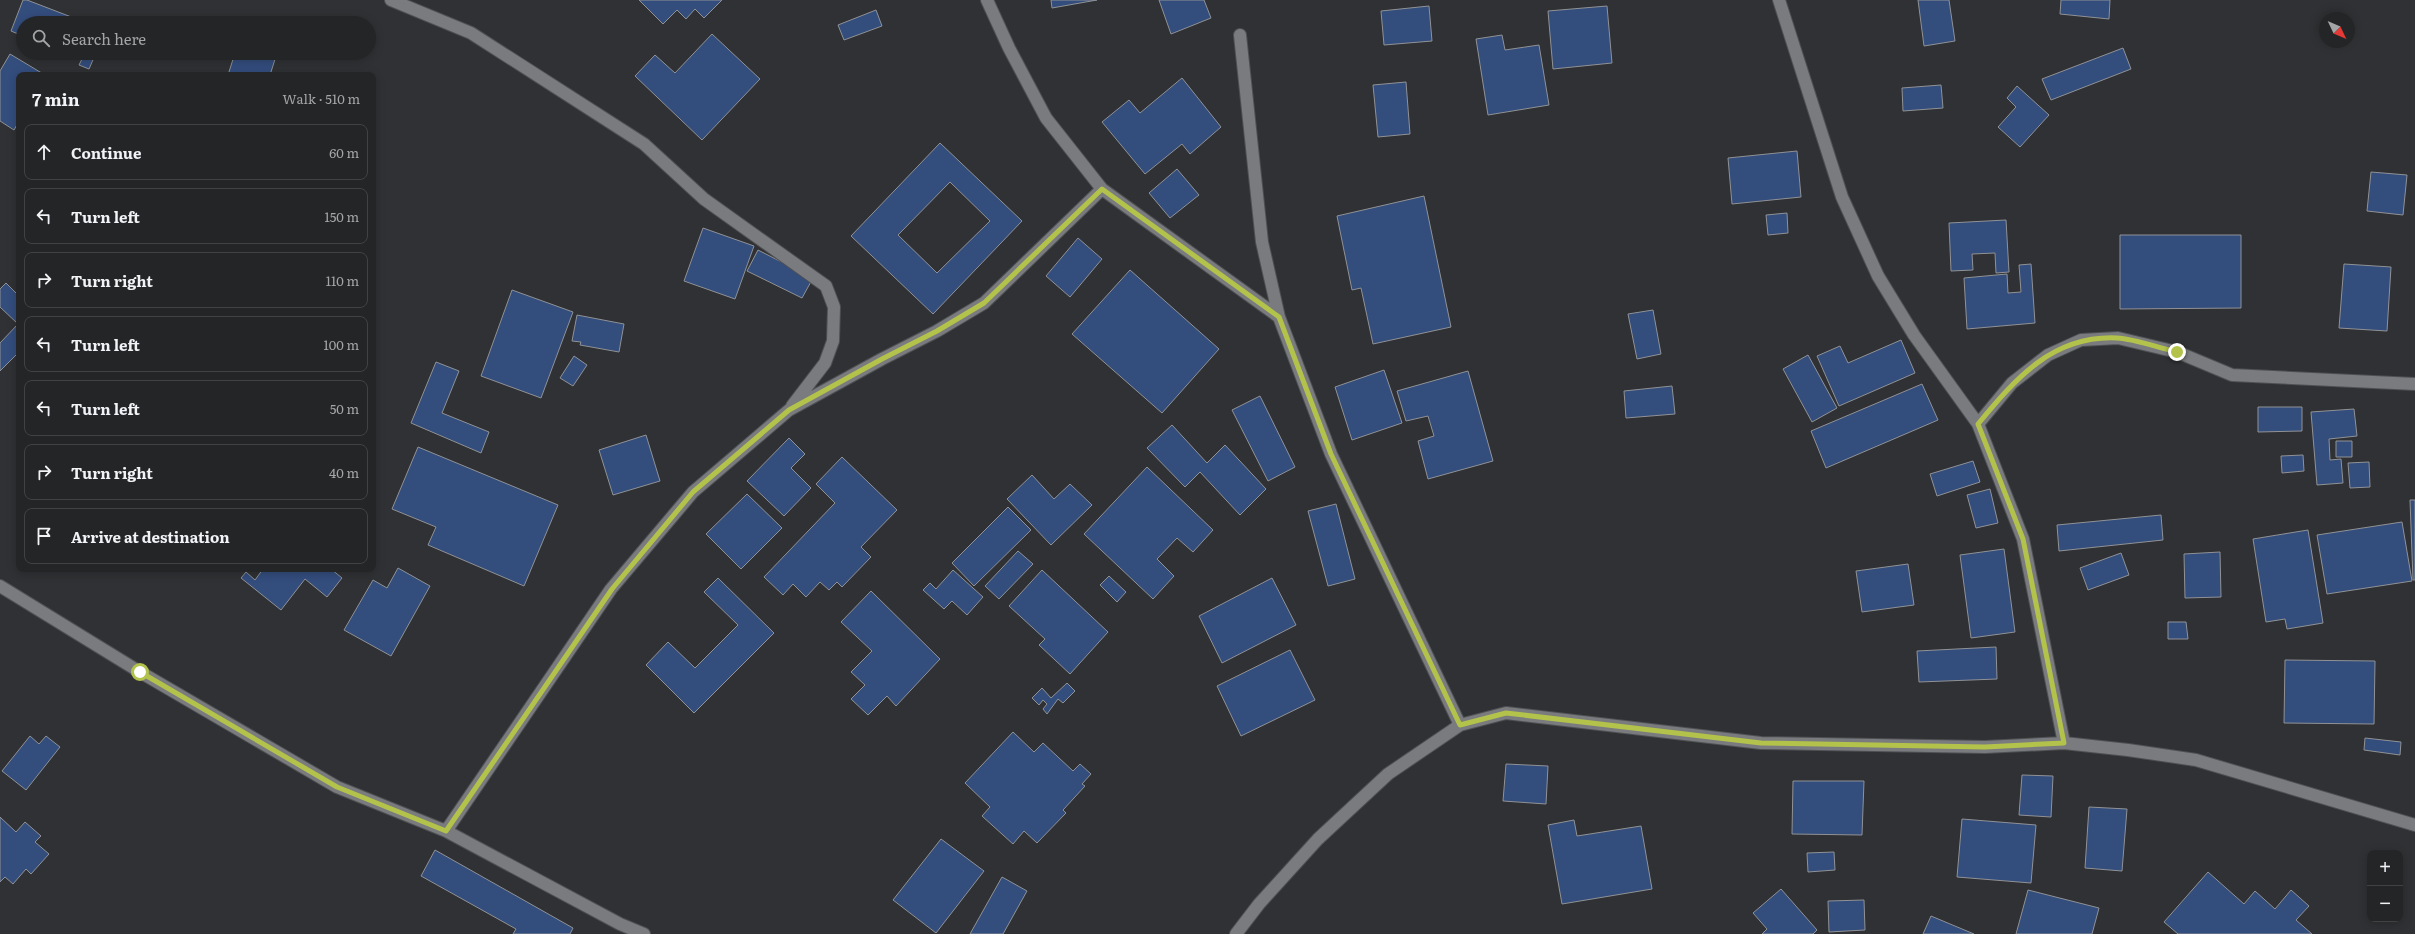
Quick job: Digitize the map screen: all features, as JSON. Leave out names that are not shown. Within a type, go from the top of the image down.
[{"type":"street","points":[[392,0],[471,33],[644,144],[704,199],[826,286],[834,307],[833,341],[825,363],[789,410]]},
{"type":"street","points":[[987,0],[1008,48],[1046,118],[1102,189],[1279,317]]},
{"type":"street","points":[[1779,0],[1842,197],[1878,276],[1914,334],[1978,424],[2023,539],[2064,743]]},
{"type":"street","points":[[1240,34],[1262,242],[1279,317],[1331,454],[1460,725]]},
{"type":"street","points":[[446,831],[612,589],[693,492],[789,410],[937,331],[984,303],[1102,189]]},
{"type":"street","points":[[1978,424],[2012,383],[2048,355],[2081,340],[2118,338],[2177,352],[2232,375],[2415,384]]},
{"type":"street","points":[[0,586],[140,672],[337,787],[446,831],[617,929],[644,934]]},
{"type":"street","points":[[1236,934],[1259,904],[1318,839],[1388,774],[1460,725],[1506,713],[1761,743],[1985,747],[2064,743],[2196,760],[2415,825]]},
{"type":"building","points":[[23,0],[27,0],[69,16],[17,16]]},
{"type":"building","points":[[639,0],[722,0],[704,18],[695,9],[686,19],[677,10],[663,24]]},
{"type":"building","points":[[1051,0],[1097,0],[1052,8]]},
{"type":"building","points":[[1159,0],[1204,0],[1211,18],[1171,34]]},
{"type":"building","points":[[1918,0],[1949,0],[1955,41],[1924,46]]},
{"type":"building","points":[[2061,0],[2110,0],[2109,19],[2060,14]]},
{"type":"building","points":[[1429,6],[1432,41],[1384,45],[1381,11]]},
{"type":"building","points":[[1607,6],[1612,63],[1553,69],[1548,11]]},
{"type":"building","points":[[876,10],[882,26],[844,40],[838,25]]},
{"type":"building","points":[[16,18],[16,33],[11,31]]},
{"type":"building","points":[[712,34],[760,79],[702,140],[635,76],[655,55],[675,73]]},
{"type":"building","points":[[1502,35],[1505,50],[1539,45],[1549,105],[1488,115],[1476,39]]},
{"type":"building","points":[[2123,48],[2131,69],[2051,100],[2042,79]]},
{"type":"building","points":[[10,54],[16,58],[16,60],[20,60],[40,72],[16,72],[16,126],[14,130],[0,121],[0,71]]},
{"type":"building","points":[[82,60],[93,60],[89,69],[79,65]]},
{"type":"building","points":[[233,60],[275,60],[271,72],[229,72]]},
{"type":"building","points":[[1182,78],[1221,127],[1190,154],[1182,144],[1145,174],[1102,122],[1129,100],[1140,113]]},
{"type":"building","points":[[1406,82],[1410,134],[1378,137],[1373,85]]},
{"type":"building","points":[[1941,85],[1943,108],[1903,111],[1902,88]]},
{"type":"building","points":[[2017,86],[2049,115],[2020,147],[1998,127],[2016,107],[2007,98]]},
{"type":"building","points":[[940,143],[1022,221],[933,314],[851,236]],"holes":[[[950,182],[990,221],[937,273],[898,235]]]},
{"type":"building","points":[[1797,151],[1801,197],[1732,204],[1728,158]]},
{"type":"building","points":[[1177,169],[1199,195],[1170,218],[1149,193]]},
{"type":"building","points":[[2371,172],[2407,175],[2403,215],[2367,211]]},
{"type":"building","points":[[1424,196],[1451,327],[1373,344],[1361,288],[1352,290],[1337,216]]},
{"type":"building","points":[[1787,213],[1788,233],[1768,235],[1766,215]]},
{"type":"building","points":[[2006,220],[2009,272],[1996,273],[1995,253],[1972,254],[1973,270],[1951,271],[1949,223]]},
{"type":"building","points":[[703,228],[754,246],[735,299],[684,281]]},
{"type":"building","points":[[2120,235],[2241,235],[2241,308],[2120,309]]},
{"type":"building","points":[[1078,238],[1102,259],[1070,297],[1046,276]]},
{"type":"building","points":[[758,250],[813,278],[802,298],[747,271]]},
{"type":"building","points":[[2031,264],[2035,323],[1967,329],[1964,278],[2007,274],[2008,293],[2021,292],[2019,265]]},
{"type":"building","points":[[2344,264],[2391,267],[2387,331],[2339,328]]},
{"type":"building","points":[[1130,270],[1219,349],[1162,413],[1072,334]]},
{"type":"building","points":[[6,283],[16,293],[16,322],[0,307],[0,289]]},
{"type":"building","points":[[512,290],[573,312],[541,398],[481,376]]},
{"type":"building","points":[[1653,310],[1661,354],[1637,359],[1628,314]]},
{"type":"building","points":[[577,315],[624,324],[619,352],[580,345],[581,342],[572,341]]},
{"type":"building","points":[[16,326],[16,355],[0,371],[0,343]]},
{"type":"building","points":[[1901,340],[1915,373],[1839,406],[1817,356],[1840,346],[1848,363]]},
{"type":"building","points":[[1808,355],[1837,408],[1812,422],[1783,369]]},
{"type":"building","points":[[574,356],[587,365],[573,386],[560,378]]},
{"type":"building","points":[[436,362],[459,371],[442,413],[489,432],[481,453],[411,423]]},
{"type":"building","points":[[1384,370],[1402,423],[1352,440],[1335,387]]},
{"type":"building","points":[[1468,371],[1493,461],[1428,479],[1418,441],[1434,436],[1428,416],[1406,421],[1397,391]]},
{"type":"building","points":[[1922,384],[1938,420],[1826,468],[1811,431]]},
{"type":"building","points":[[1672,386],[1675,414],[1626,418],[1624,391]]},
{"type":"building","points":[[1260,396],[1295,467],[1268,481],[1232,410]]},
{"type":"building","points":[[2258,407],[2302,407],[2302,431],[2258,432]]},
{"type":"building","points":[[2354,409],[2357,436],[2329,439],[2330,460],[2341,459],[2343,483],[2317,485],[2311,412]]},
{"type":"building","points":[[1172,425],[1207,463],[1225,445],[1266,489],[1240,515],[1200,472],[1185,487],[1147,448]]},
{"type":"building","points":[[646,435],[660,481],[613,495],[599,450]]},
{"type":"building","points":[[789,438],[805,454],[791,468],[811,488],[784,516],[747,481]]},
{"type":"building","points":[[2336,441],[2352,441],[2352,457],[2336,457]]},
{"type":"building","points":[[418,447],[558,505],[524,586],[428,545],[436,527],[392,509]]},
{"type":"building","points":[[2303,455],[2304,471],[2282,473],[2281,456]]},
{"type":"building","points":[[842,457],[897,510],[861,547],[871,557],[842,587],[837,582],[829,590],[820,582],[806,597],[793,584],[783,595],[764,577],[835,503],[816,484]]},
{"type":"building","points":[[1973,461],[1980,482],[1937,496],[1930,474]]},
{"type":"building","points":[[2369,462],[2370,487],[2350,488],[2348,463]]},
{"type":"building","points":[[1147,467],[1213,530],[1193,552],[1177,538],[1157,559],[1174,576],[1153,599],[1084,534]]},
{"type":"building","points":[[1032,475],[1054,499],[1070,484],[1092,505],[1051,545],[1007,499]]},
{"type":"building","points":[[1990,489],[1998,523],[1976,528],[1967,495]]},
{"type":"building","points":[[747,494],[782,528],[741,569],[706,534]]},
{"type":"building","points":[[2410,500],[2415,500],[2415,580],[2413,580]]},
{"type":"building","points":[[1336,504],[1355,579],[1328,586],[1308,511]]},
{"type":"building","points":[[1008,507],[1031,530],[974,586],[952,563]]},
{"type":"building","points":[[2161,515],[2163,540],[2059,551],[2057,525]]},
{"type":"building","points":[[2402,522],[2412,581],[2327,594],[2317,535]]},
{"type":"building","points":[[2308,530],[2323,623],[2287,629],[2285,619],[2266,622],[2253,539]]},
{"type":"building","points":[[2004,549],[2015,632],[1971,638],[1960,555]]},
{"type":"building","points":[[1018,551],[1033,564],[999,599],[985,586]]},
{"type":"building","points":[[2220,552],[2221,597],[2185,598],[2184,554]]},
{"type":"building","points":[[2121,553],[2129,575],[2088,590],[2080,568]]},
{"type":"building","points":[[1908,564],[1914,605],[1862,612],[1856,571]]},
{"type":"building","points":[[398,568],[430,586],[391,656],[344,630],[373,580],[387,588]]},
{"type":"building","points":[[953,570],[983,597],[967,615],[952,601],[944,609],[923,590],[930,583],[936,589]]},
{"type":"building","points":[[1042,570],[1108,632],[1070,674],[1039,645],[1045,639],[1009,606]]},
{"type":"building","points":[[246,572],[255,580],[261,572],[335,572],[342,578],[327,597],[305,579],[281,610],[241,578]]},
{"type":"building","points":[[1109,576],[1126,592],[1117,602],[1100,585]]},
{"type":"building","points":[[718,578],[774,633],[694,713],[646,665],[668,642],[695,668],[738,625],[704,592]]},
{"type":"building","points":[[1272,578],[1296,625],[1222,663],[1199,616]]},
{"type":"building","points":[[871,591],[940,659],[896,706],[887,696],[868,715],[851,699],[865,685],[851,672],[872,651],[841,622]]},
{"type":"building","points":[[2168,622],[2186,622],[2188,639],[2168,639]]},
{"type":"building","points":[[1996,647],[1997,679],[1919,682],[1917,651]]},
{"type":"building","points":[[1290,650],[1315,700],[1241,736],[1217,686]]},
{"type":"building","points":[[2285,660],[2375,661],[2374,724],[2284,723]]},
{"type":"building","points":[[1067,683],[1075,691],[1063,703],[1058,699],[1047,714],[1043,709],[1047,704],[1043,700],[1039,705],[1032,698],[1042,688],[1051,698]]},
{"type":"building","points":[[1013,732],[1034,752],[1043,743],[1073,771],[1080,764],[1091,774],[1082,784],[1085,786],[1063,810],[1066,813],[1037,843],[1024,831],[1013,844],[982,816],[990,807],[965,783]]},
{"type":"building","points":[[30,736],[39,744],[46,736],[60,747],[26,790],[2,771]]},
{"type":"building","points":[[2365,738],[2401,742],[2400,755],[2364,750]]},
{"type":"building","points":[[1506,764],[1548,766],[1546,804],[1503,801]]},
{"type":"building","points":[[2022,775],[2053,776],[2051,817],[2019,815]]},
{"type":"building","points":[[1793,781],[1864,781],[1862,835],[1792,834]]},
{"type":"building","points":[[2089,807],[2127,809],[2122,871],[2085,868]]},
{"type":"building","points":[[0,817],[16,832],[25,822],[41,836],[35,842],[49,854],[31,874],[26,869],[13,884],[5,877],[0,882]]},
{"type":"building","points":[[1962,819],[2036,825],[2031,883],[1957,877]]},
{"type":"building","points":[[1574,820],[1577,836],[1641,826],[1652,889],[1562,904],[1548,825]]},
{"type":"building","points":[[941,839],[984,871],[936,933],[893,900]]},
{"type":"building","points":[[435,850],[573,928],[570,934],[513,934],[516,929],[421,876]]},
{"type":"building","points":[[1834,852],[1835,870],[1808,872],[1807,853]]},
{"type":"building","points":[[2208,872],[2244,904],[2255,891],[2275,909],[2291,890],[2309,906],[2296,920],[2312,934],[2178,934],[2164,922]]},
{"type":"building","points":[[1002,877],[1027,891],[1003,934],[970,934]]},
{"type":"building","points":[[1781,889],[1817,930],[1813,934],[1762,934],[1767,929],[1753,913]]},
{"type":"building","points":[[2028,890],[2099,908],[2092,934],[2016,934]]},
{"type":"building","points":[[1864,900],[1865,930],[1829,932],[1828,901]]},
{"type":"building","points":[[1931,916],[1974,934],[1923,934]]},
{"type":"route","points":[[140,672],[337,787],[446,831],[612,589],[693,492],[789,410],[937,331],[984,303],[1102,189],[1279,317],[1331,454],[1460,725],[1506,713],[1761,743],[1985,747],[2064,743],[2023,539],[1978,424],[2012,383],[2048,355],[2081,340],[2118,338],[2177,352]]}]
